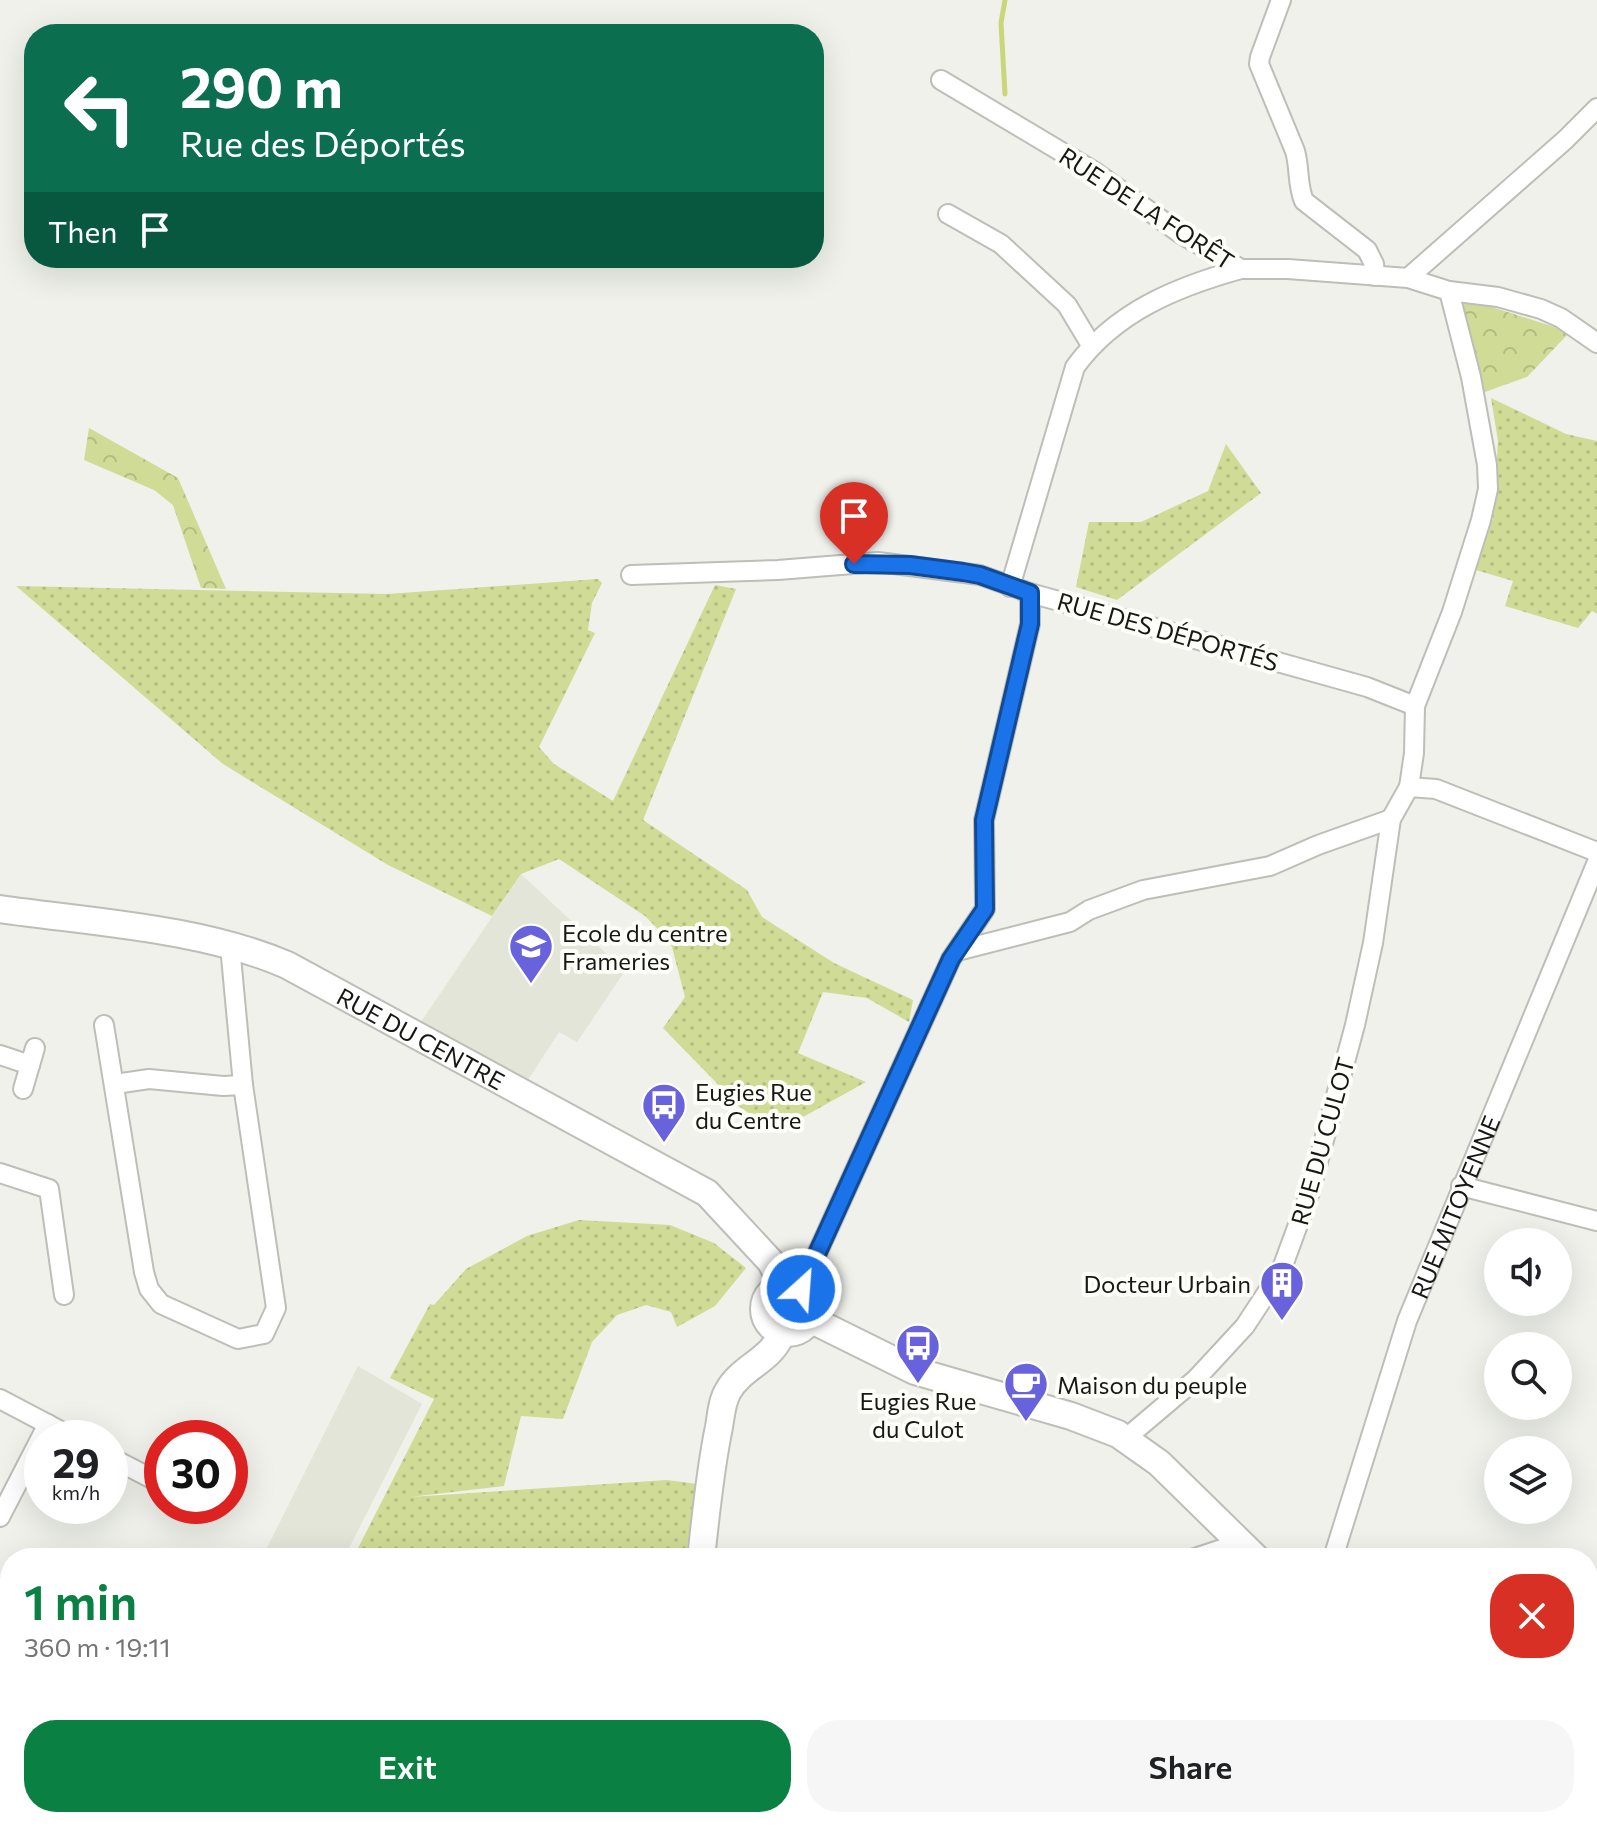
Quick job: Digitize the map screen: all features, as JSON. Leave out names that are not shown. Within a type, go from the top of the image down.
[{"type":"street","points":[[1281,0],[1259,64],[1295,151],[1299,164],[1299,190],[1304,201],[1367,250],[1374,264],[1375,276]]},
{"type":"street","name":"RUE DE LA FORÊT","points":[[941,80],[1095,172],[1181,234],[1241,269],[1408,278],[1449,291],[1498,297],[1541,309],[1561,318],[1597,343]]},
{"type":"street","points":[[1408,278],[1597,108]]},
{"type":"street","points":[[948,214],[1001,244],[1067,305],[1091,345]]},
{"type":"street","points":[[1010,587],[1075,367],[1091,345],[1112,326],[1161,297],[1241,269]]},
{"type":"street","points":[[1449,291],[1471,377],[1487,465],[1488,489],[1452,612],[1415,706],[1414,753],[1409,787],[1436,789],[1597,852]]},
{"type":"street","name":"RUE DES DÉPORTÉS","points":[[631,575],[778,570],[878,562],[980,575],[1030,593],[1367,687],[1415,706]]},
{"type":"street","points":[[792,1288],[811,1302],[810,1319],[797,1332],[782,1332],[769,1323],[765,1310],[769,1296],[792,1288],[957,951],[985,909],[984,820],[1030,624],[1030,593]]},
{"type":"street","name":"RUE DU CULOT","points":[[1125,1439],[1196,1379],[1245,1326],[1281,1271],[1310,1192],[1355,1025],[1373,943],[1391,819],[1409,787]]},
{"type":"street","points":[[957,951],[1070,922],[1089,910],[1143,890],[1270,866],[1391,819]]},
{"type":"street","name":"RUE MITOYENNE","points":[[1336,1548],[1407,1321],[1597,862]]},
{"type":"street","name":"RUE DU CENTRE","points":[[0,909],[175,934],[258,952],[287,965],[707,1193],[792,1288]]},
{"type":"street","points":[[104,1025],[149,1289],[161,1304],[238,1339],[264,1334],[276,1308],[243,1085],[230,946]]},
{"type":"street","points":[[0,1055],[33,1056],[23,1089]]},
{"type":"street","points":[[115,1084],[149,1079],[243,1085]]},
{"type":"street","points":[[0,1173],[49,1189],[64,1295]]},
{"type":"street","points":[[1461,1186],[1597,1221]]},
{"type":"street","points":[[810,1319],[915,1371],[1071,1416],[1125,1439],[1159,1463],[1245,1548]]},
{"type":"street","points":[[702,1548],[713,1459],[725,1395],[736,1378],[770,1353],[782,1332]]},
{"type":"street","points":[[0,1399],[40,1420]]},
{"type":"street","points":[[0,1517],[24,1470]]},
{"type":"shaded area","name":"Ecole du centre Frameries","points":[[521,874],[625,971],[577,1042],[559,1032],[524,1086],[421,1022]]},
{"type":"shaded area","points":[[358,1366],[422,1404],[349,1548],[267,1548]]},
{"type":"green space","points":[[1470,300],[1570,332],[1527,377],[1482,393],[1461,305]]},
{"type":"green space","points":[[1491,398],[1566,434],[1597,441],[1597,614],[1592,611],[1578,628],[1505,606],[1513,581],[1476,570],[1493,518],[1498,441]]},
{"type":"green space","points":[[89,428],[178,478],[226,589],[201,588],[173,505],[154,490],[84,460]]},
{"type":"green space","points":[[1226,444],[1261,493],[1117,600],[1076,587],[1089,522],[1141,522],[1208,491]]},
{"type":"green space","points":[[598,579],[602,583],[592,603],[588,630],[595,633],[539,747],[554,764],[613,801],[715,585],[736,589],[643,820],[747,890],[762,917],[834,963],[913,1000],[909,1022],[867,998],[823,992],[798,1053],[866,1082],[776,1132],[740,1107],[663,1028],[685,997],[672,947],[645,916],[559,859],[521,874],[492,916],[388,865],[223,764],[16,586],[387,594]]},
{"type":"green space","points":[[579,1220],[670,1225],[714,1243],[746,1268],[715,1306],[677,1327],[671,1312],[646,1305],[617,1315],[592,1342],[563,1419],[521,1416],[504,1486],[410,1497],[667,1480],[697,1484],[687,1548],[358,1548],[434,1399],[390,1378],[430,1304],[434,1305],[466,1269],[527,1236]]},
{"type":"waterway","points":[[1005,0],[1001,23],[1005,94]]},
{"type":"place","name":"Ecole du centre Frameries","points":[[531,985]]},
{"type":"place","name":"Eugies Rue du Centre","points":[[664,1144]]},
{"type":"place","name":"Docteur Urbain","points":[[1282,1322]]},
{"type":"place","name":"Eugies Rue du Culot","points":[[918,1385]]},
{"type":"place","name":"Maison du peuple","points":[[1026,1423]]},
{"type":"route","points":[[801,1289],[951,959],[985,909],[984,820],[1030,624],[1030,593],[980,575],[878,562],[854,564]]}]
